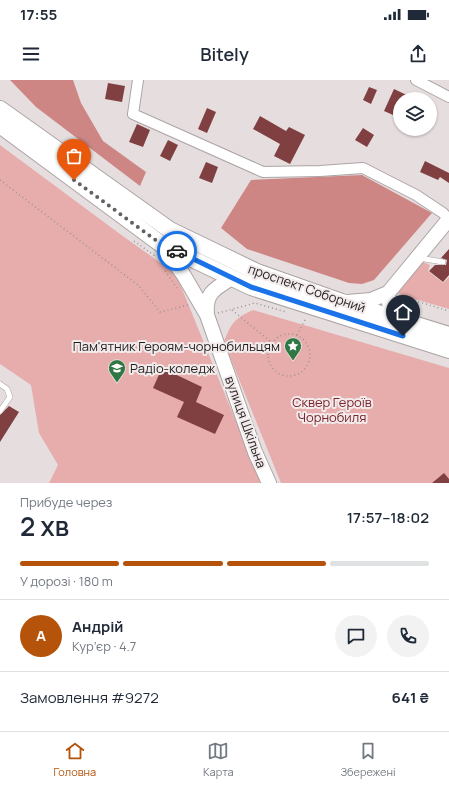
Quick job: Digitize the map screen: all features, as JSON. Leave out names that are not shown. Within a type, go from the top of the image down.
[{"type":"main road","name":"проспект Соборний","points":[[0,109],[170,230],[257,272],[342,302],[449,335]]},
{"type":"main road","name":"проспект Соборний","points":[[0,125],[161,244],[251,287],[449,350]]},
{"type":"street","points":[[138,80],[133,114],[263,172],[363,168],[416,195],[443,213],[449,219],[388,293],[371,300],[342,302]]},
{"type":"street","points":[[416,80],[449,97]]},
{"type":"street","name":"вулиця Шкільна","points":[[161,244],[183,274],[207,315],[255,452],[269,483]]},
{"type":"street","name":"вулиця Шкільна","points":[[207,315],[206,303],[210,294],[218,286],[232,278]]},
{"type":"street","points":[[388,293],[389,303],[405,321]]},
{"type":"lane","points":[[418,258],[443,262]]},
{"type":"lane","points":[[0,384],[7,390],[10,397],[0,411]]},
{"type":"path","points":[[0,180],[138,285],[160,312],[188,305],[207,315],[232,310],[255,303],[291,314]]},
{"type":"path","points":[[164,269],[180,293]]},
{"type":"path","points":[[403,297],[449,311]]},
{"type":"path","points":[[232,310],[272,342]]},
{"type":"path","points":[[297,335],[306,318],[313,320]]},
{"type":"path","points":[[288,333],[297,335],[306,342],[310,354],[306,367],[294,375],[279,374],[269,364],[268,349],[272,342],[282,334],[288,333]]},
{"type":"green space","points":[[0,145],[176,274],[261,483],[49,483],[58,465],[39,433],[31,385],[0,364]]},
{"type":"green space","points":[[421,261],[430,265],[428,271],[443,283],[449,277],[449,309],[401,295],[396,291]]},
{"type":"green space","name":"Сквер Героїв Чорнобиля","points":[[253,310],[449,368],[449,483],[281,483],[224,342],[234,322]]},
{"type":"shaded area","points":[[10,80],[73,80],[81,103],[103,141],[146,172],[140,186],[36,107]]},
{"type":"shaded area","points":[[362,175],[432,213],[374,280],[362,284],[349,283],[247,249],[221,228],[251,180]]},
{"type":"building","points":[[108,83],[125,86],[122,102],[105,99]]},
{"type":"building","points":[[369,87],[377,90],[371,104],[363,100]]},
{"type":"building","points":[[394,89],[400,92],[393,92],[393,115],[384,111]]},
{"type":"building","points":[[207,108],[216,112],[207,133],[198,129]]},
{"type":"building","points":[[260,116],[286,131],[289,127],[305,135],[290,164],[274,156],[280,144],[253,129]]},
{"type":"building","points":[[137,124],[150,130],[143,147],[129,142]]},
{"type":"building","points":[[363,128],[374,135],[367,147],[355,140]]},
{"type":"building","points":[[168,140],[178,145],[170,161],[160,156]]},
{"type":"building","points":[[425,161],[449,173],[449,183],[440,177],[438,180],[420,172]]},
{"type":"building","points":[[206,162],[218,167],[212,183],[199,178]]},
{"type":"building","points":[[449,249],[449,275],[443,282],[429,271],[435,265],[446,265],[447,260],[441,258]]},
{"type":"building","points":[[162,368],[202,387],[196,402],[224,415],[215,434],[177,417],[184,402],[153,388]]},
{"type":"building","points":[[9,406],[19,412],[0,442],[0,415]]},
{"type":"building","points":[[444,473],[449,479],[449,483],[432,483]]},
{"type":"way so far","points":[[74,180],[161,244],[177,251]]},
{"type":"place","name":"Пам'ятник Героям-чорнобильцям","points":[[293,361]]},
{"type":"place","name":"Радіо-коледж","points":[[117,383]]},
{"type":"route","points":[[177,251],[251,287],[403,336]]}]
